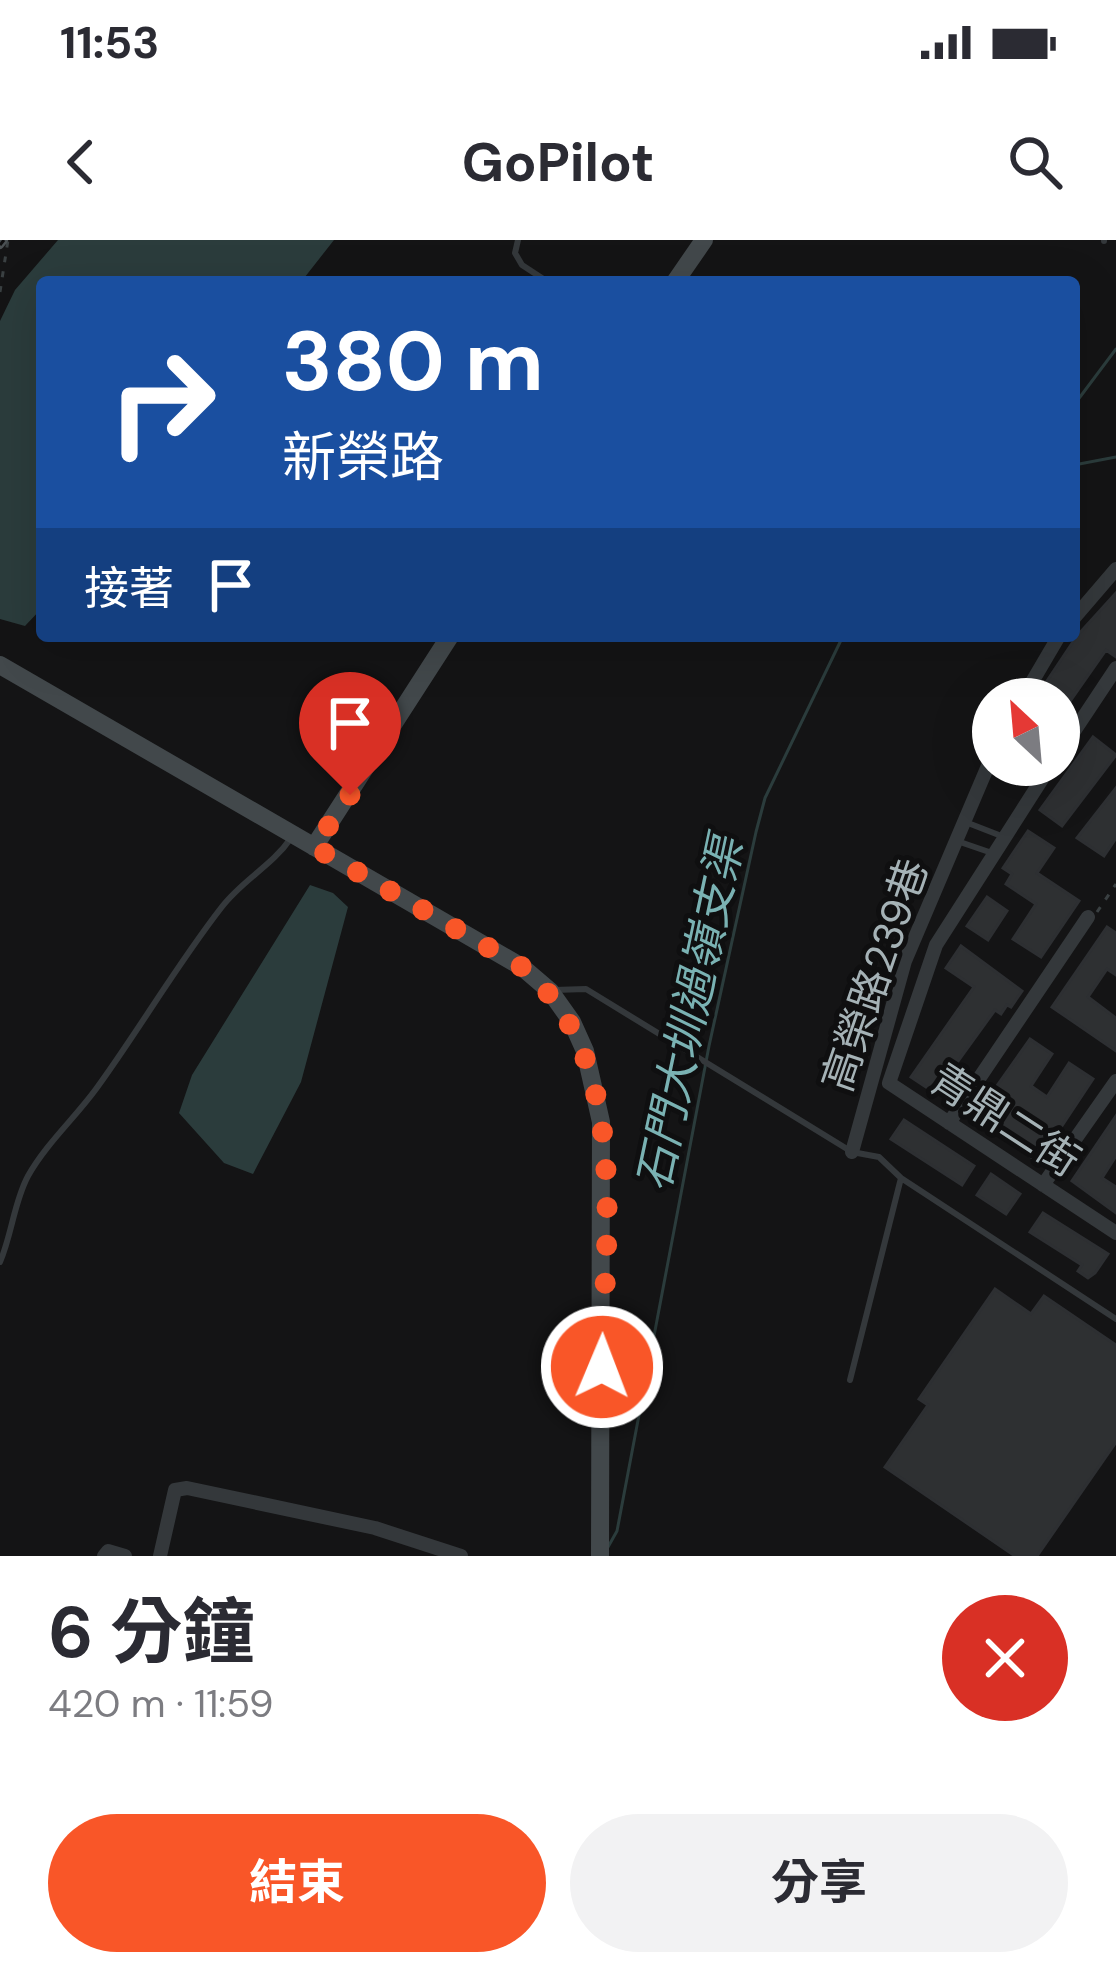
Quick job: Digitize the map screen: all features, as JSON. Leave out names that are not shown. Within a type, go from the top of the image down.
[{"type":"street","points":[[679,276],[704,240]]},
{"type":"street","points":[[1080,611],[1116,568]]},
{"type":"street","points":[[314,847],[446,642]]},
{"type":"street","points":[[1035,678],[1056,642]]},
{"type":"street","points":[[0,665],[508,958],[550,991],[585,1051],[602,1122],[600,1555]]},
{"type":"street","points":[[1080,722],[1116,668]]},
{"type":"street","name":"高榮路239巷","points":[[852,1152],[905,962],[979,786]]},
{"type":"street","points":[[993,853],[1038,786]]},
{"type":"street","name":"青鼎二街","points":[[993,853],[936,945],[889,1083],[1116,1233]]},
{"type":"street","points":[[949,1123],[1094,914]]},
{"type":"street","points":[[1043,1185],[1116,1081]]},
{"type":"street","points":[[160,1556],[170,1499],[175,1490],[187,1488],[375,1528],[460,1556]]},
{"type":"street","points":[[104,1556],[108,1551],[125,1556]]},
{"type":"lane","points":[[518,240],[515,253],[522,265],[539,276]]},
{"type":"lane","points":[[964,822],[1004,836]]},
{"type":"lane","points":[[0,1262],[16,1226],[25,1181],[38,1159],[96,1089],[234,891],[278,858],[293,835]]},
{"type":"lane","points":[[956,841],[993,853]]},
{"type":"lane","points":[[550,991],[565,986],[586,989],[852,1152],[879,1156],[901,1178],[1116,1319]]},
{"type":"lane","points":[[850,1380],[901,1178]]},
{"type":"path","points":[[0,292],[8,240]]},
{"type":"path","points":[[1094,914],[1116,884]]},
{"type":"shaded area","points":[[58,240],[334,240],[306,276],[36,276],[36,614],[25,626],[0,619],[0,321],[15,290]]},
{"type":"shaded area","points":[[310,885],[333,893],[348,907],[301,1082],[253,1174],[224,1163],[179,1113],[192,1075]]},
{"type":"building","points":[[1116,593],[1116,657],[1106,650],[1080,687],[1080,678],[1049,678],[1073,642],[1080,642],[1080,633]]},
{"type":"building","points":[[1093,737],[1116,755],[1062,826],[1040,810],[1057,786],[1080,786],[1080,755]]},
{"type":"building","points":[[1116,788],[1116,838],[1104,856],[1077,838]]},
{"type":"building","points":[[1028,831],[1054,848],[1037,873],[1079,901],[1041,957],[1013,939],[1036,904],[1006,884],[1012,874],[1003,868]]},
{"type":"building","points":[[987,897],[1007,911],[988,940],[967,926]]},
{"type":"building","points":[[1107,927],[1116,933],[1116,975],[1107,969],[1088,997],[1116,1018],[1116,1051],[1052,1007]]},
{"type":"building","points":[[961,946],[1022,991],[1011,1007],[1007,1005],[1001,1014],[995,1010],[935,1093],[911,1077],[974,987],[946,968]]},
{"type":"building","points":[[1030,1039],[1052,1054],[1031,1086],[1047,1097],[1069,1063],[1093,1079],[1038,1162],[975,1117]]},
{"type":"building","points":[[1116,1116],[1116,1156],[1102,1178],[1116,1187],[1116,1213],[1072,1181]]},
{"type":"building","points":[[904,1120],[974,1166],[962,1185],[891,1139]]},
{"type":"building","points":[[991,1174],[1020,1194],[1006,1214],[977,1195]]},
{"type":"building","points":[[1043,1213],[1108,1254],[1095,1273],[1088,1278],[1078,1271],[1082,1265],[1030,1232]]},
{"type":"building","points":[[995,1289],[1031,1314],[1044,1296],[1116,1345],[1116,1442],[1037,1556],[1015,1556],[885,1467],[928,1405],[919,1399]]},
{"type":"waterway","name":"石門大圳過嶺支渠","points":[[1080,397],[1116,349]]},
{"type":"waterway","points":[[1080,464],[1116,457]]},
{"type":"waterway","name":"石門大圳過嶺支渠","points":[[608,1547],[617,1531],[709,1046],[756,832],[765,798],[840,642]]},
{"type":"railway","points":[[0,245],[4,240]]},
{"type":"route","points":[[350,795],[314,847],[522,967],[550,991],[585,1051],[602,1122],[602,1367]]}]
